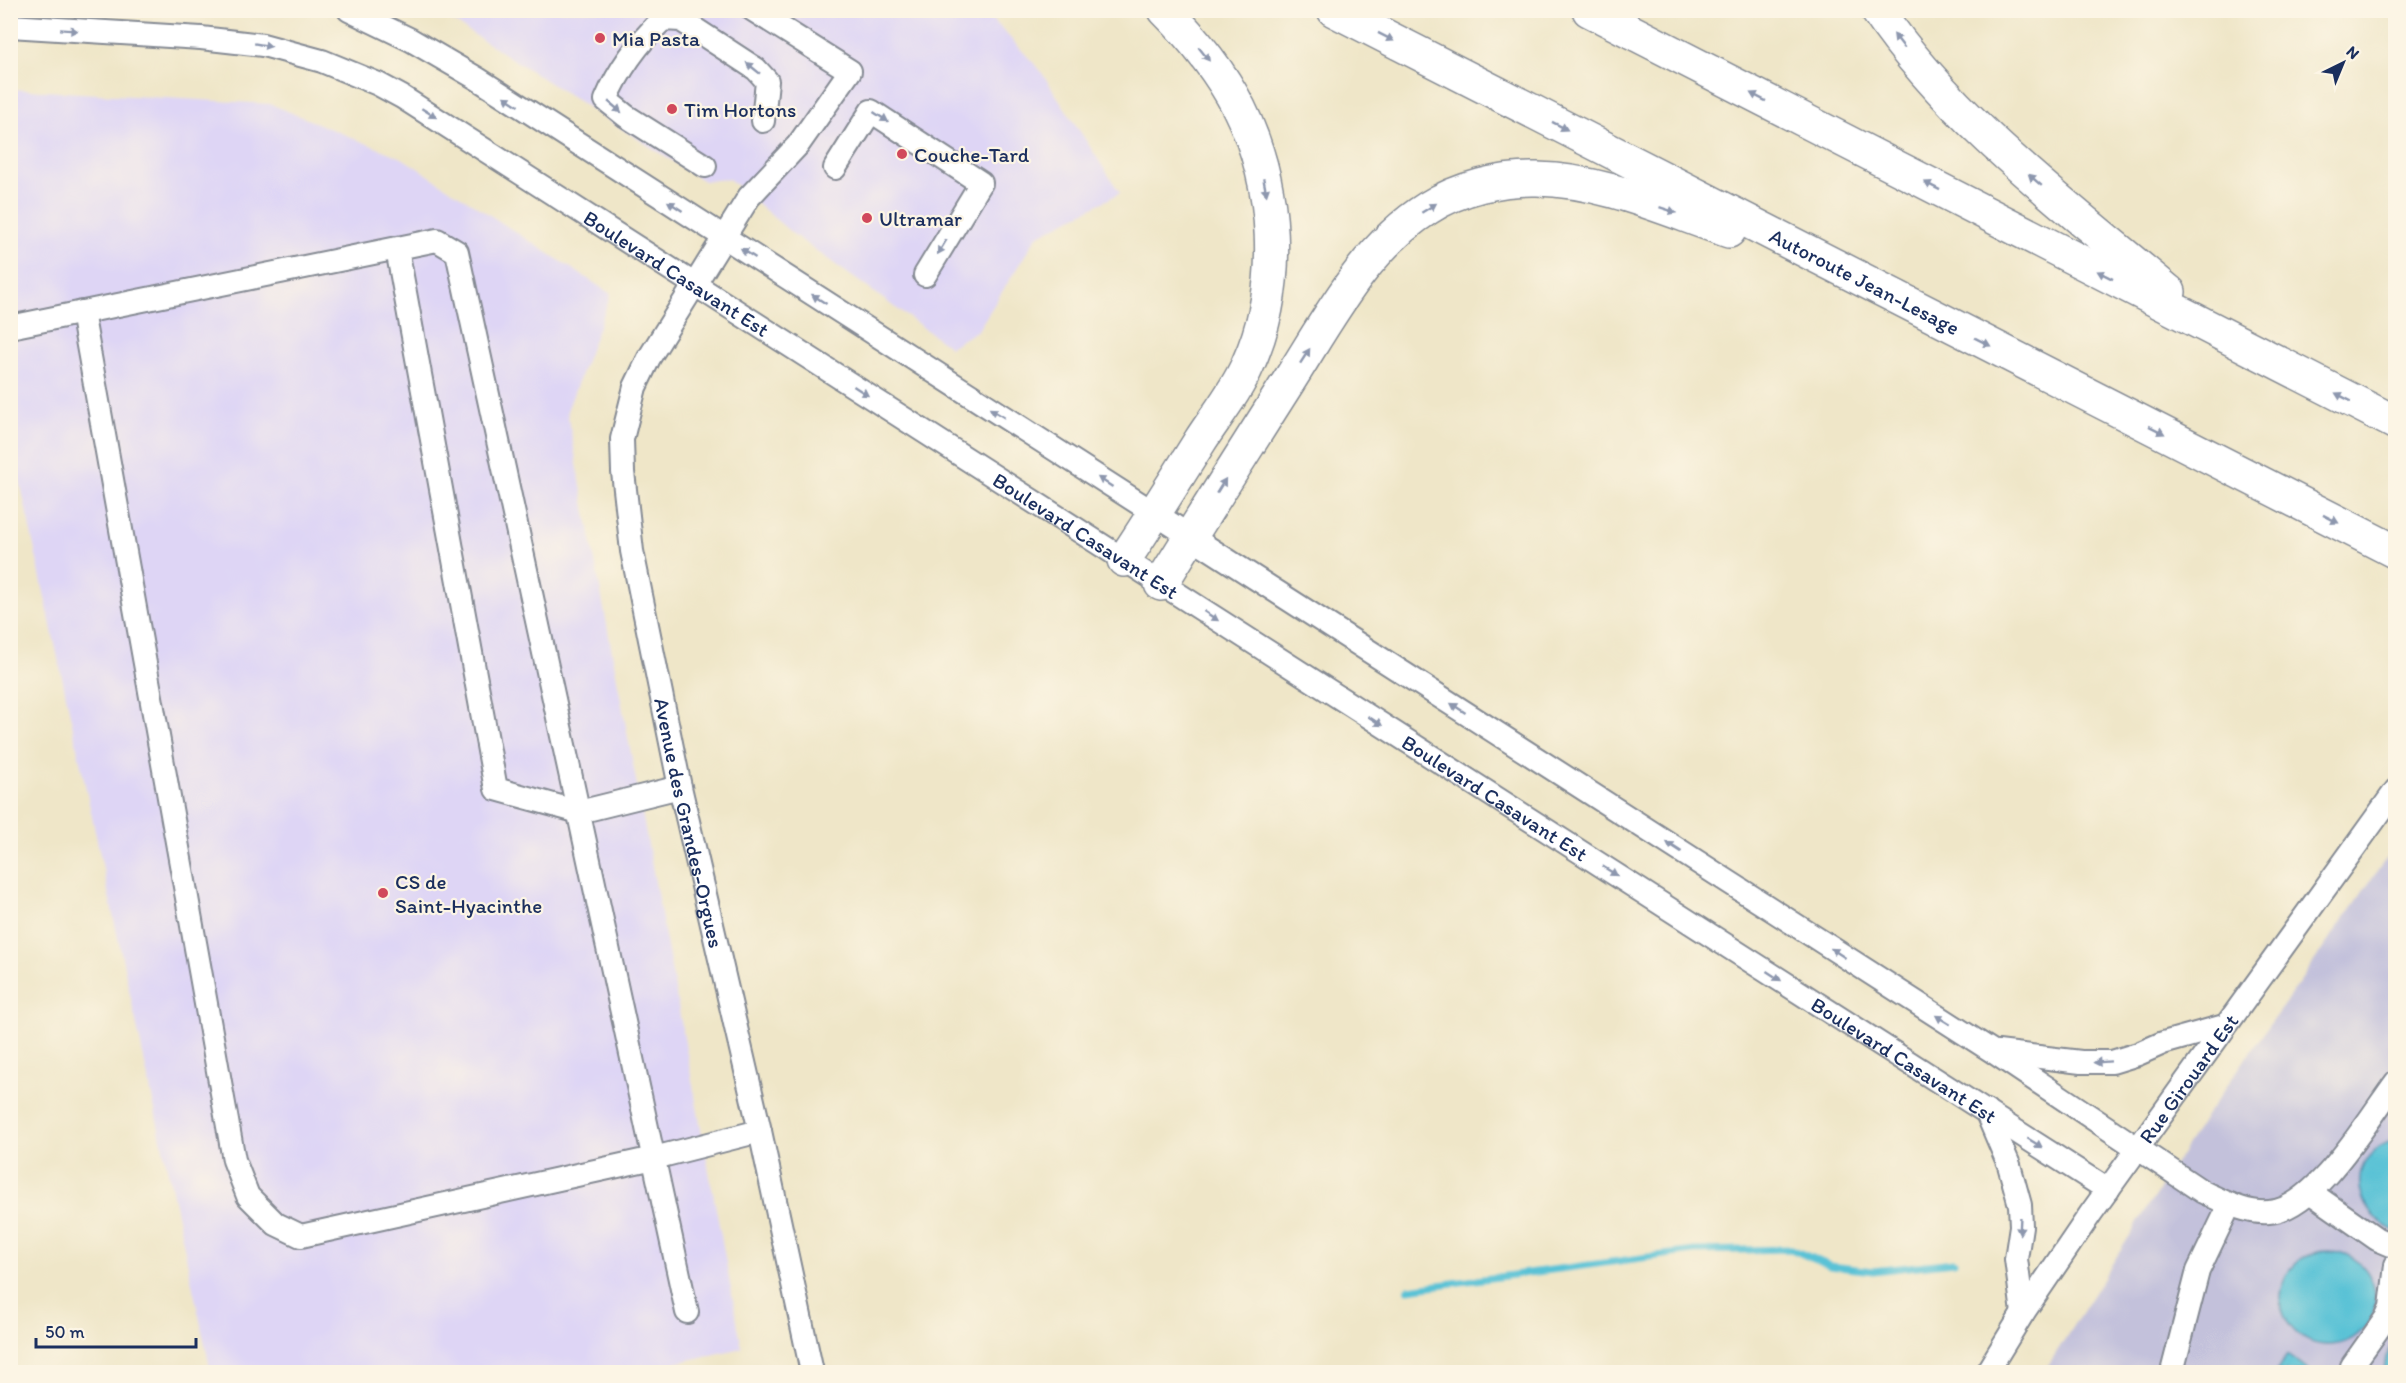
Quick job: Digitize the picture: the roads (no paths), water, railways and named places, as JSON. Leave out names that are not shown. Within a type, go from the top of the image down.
[{"type":"highway","points":[[1124,560],[1232,394],[1247,367],[1264,315],[1271,257],[1264,182],[1243,118],[1215,68],[1165,10]]},
{"type":"highway","name":"Autoroute Jean-Lesage","points":[[1334,10],[2396,552]]},
{"type":"highway","points":[[1589,10],[2396,423]]},
{"type":"highway","points":[[1877,10],[1917,62],[2003,150],[2052,195],[2214,330]]},
{"type":"highway","points":[[1161,584],[1352,284],[1396,233],[1429,207],[1449,197],[1471,189],[1514,180],[1535,179],[1577,183],[1613,191],[1837,268]]},
{"type":"street","points":[[350,10],[382,17],[1992,1051],[2203,1192],[2256,1212],[2269,1212],[2290,1206],[2310,1192],[2339,1159],[2396,1082]]},
{"type":"street","name":"Avenue des Grandes-Orgues","points":[[753,10],[850,70],[798,145],[749,197],[649,358],[635,387],[622,439],[622,472],[632,551],[680,788],[760,1131],[812,1372]]},
{"type":"street","points":[[705,166],[626,116],[606,99],[614,81],[646,35],[663,19],[681,20],[756,69],[766,81],[763,120]]},
{"type":"street","name":"Boulevard Casavant Est","points":[[10,26],[233,41],[282,49],[322,61],[378,84],[415,105],[2108,1190]]},
{"type":"street","points":[[835,168],[872,111],[981,183],[925,275]]},
{"type":"street","points":[[10,327],[437,240],[457,252],[687,1312]]},
{"type":"street","points":[[397,249],[496,789],[579,812],[680,788]]},
{"type":"street","points":[[82,312],[234,1160],[248,1196],[276,1224],[301,1236],[654,1158],[760,1131]]},
{"type":"street","name":"Rue Girouard Est","points":[[1987,1372],[2023,1313],[2138,1147],[2396,789]]},
{"type":"street","points":[[1992,1051],[2081,1062],[2112,1062],[2163,1043],[2224,1026]]},
{"type":"street","points":[[1986,1111],[2009,1165],[2020,1205],[2021,1226],[2016,1259],[2023,1313]]},
{"type":"street","points":[[2310,1192],[2377,1239],[2396,1247]]},
{"type":"street","points":[[2172,1372],[2201,1264],[2230,1204]]},
{"type":"street","points":[[2352,1366],[2393,1307],[2396,1265]]},
{"type":"water","points":[[2396,1140],[2395,1231],[2380,1222],[2369,1211],[2362,1198],[2360,1184],[2362,1170],[2368,1157],[2379,1147]]},
{"type":"water","points":[[2328,1251],[2346,1255],[2361,1265],[2371,1280],[2375,1298],[2371,1316],[2361,1331],[2346,1341],[2328,1345],[2310,1341],[2295,1331],[2285,1316],[2281,1298],[2285,1280],[2295,1265],[2310,1255]]},
{"type":"water","points":[[2395,1340],[2395,1372],[2384,1372],[2386,1356]]},
{"type":"water","points":[[2287,1355],[2311,1372],[2276,1372]]},
{"type":"waterway","points":[[1408,1289],[1694,1251],[1791,1249],[1830,1266],[1873,1271],[1954,1262]]},
{"type":"place","name":"Mia Pasta","points":[[600,38]]},
{"type":"place","name":"Tim Hortons","points":[[672,109]]},
{"type":"place","name":"Couche-Tard","points":[[902,154]]},
{"type":"place","name":"Ultramar","points":[[867,218]]},
{"type":"place","name":"CS de Saint-Hyacinthe","points":[[383,893]]}]
